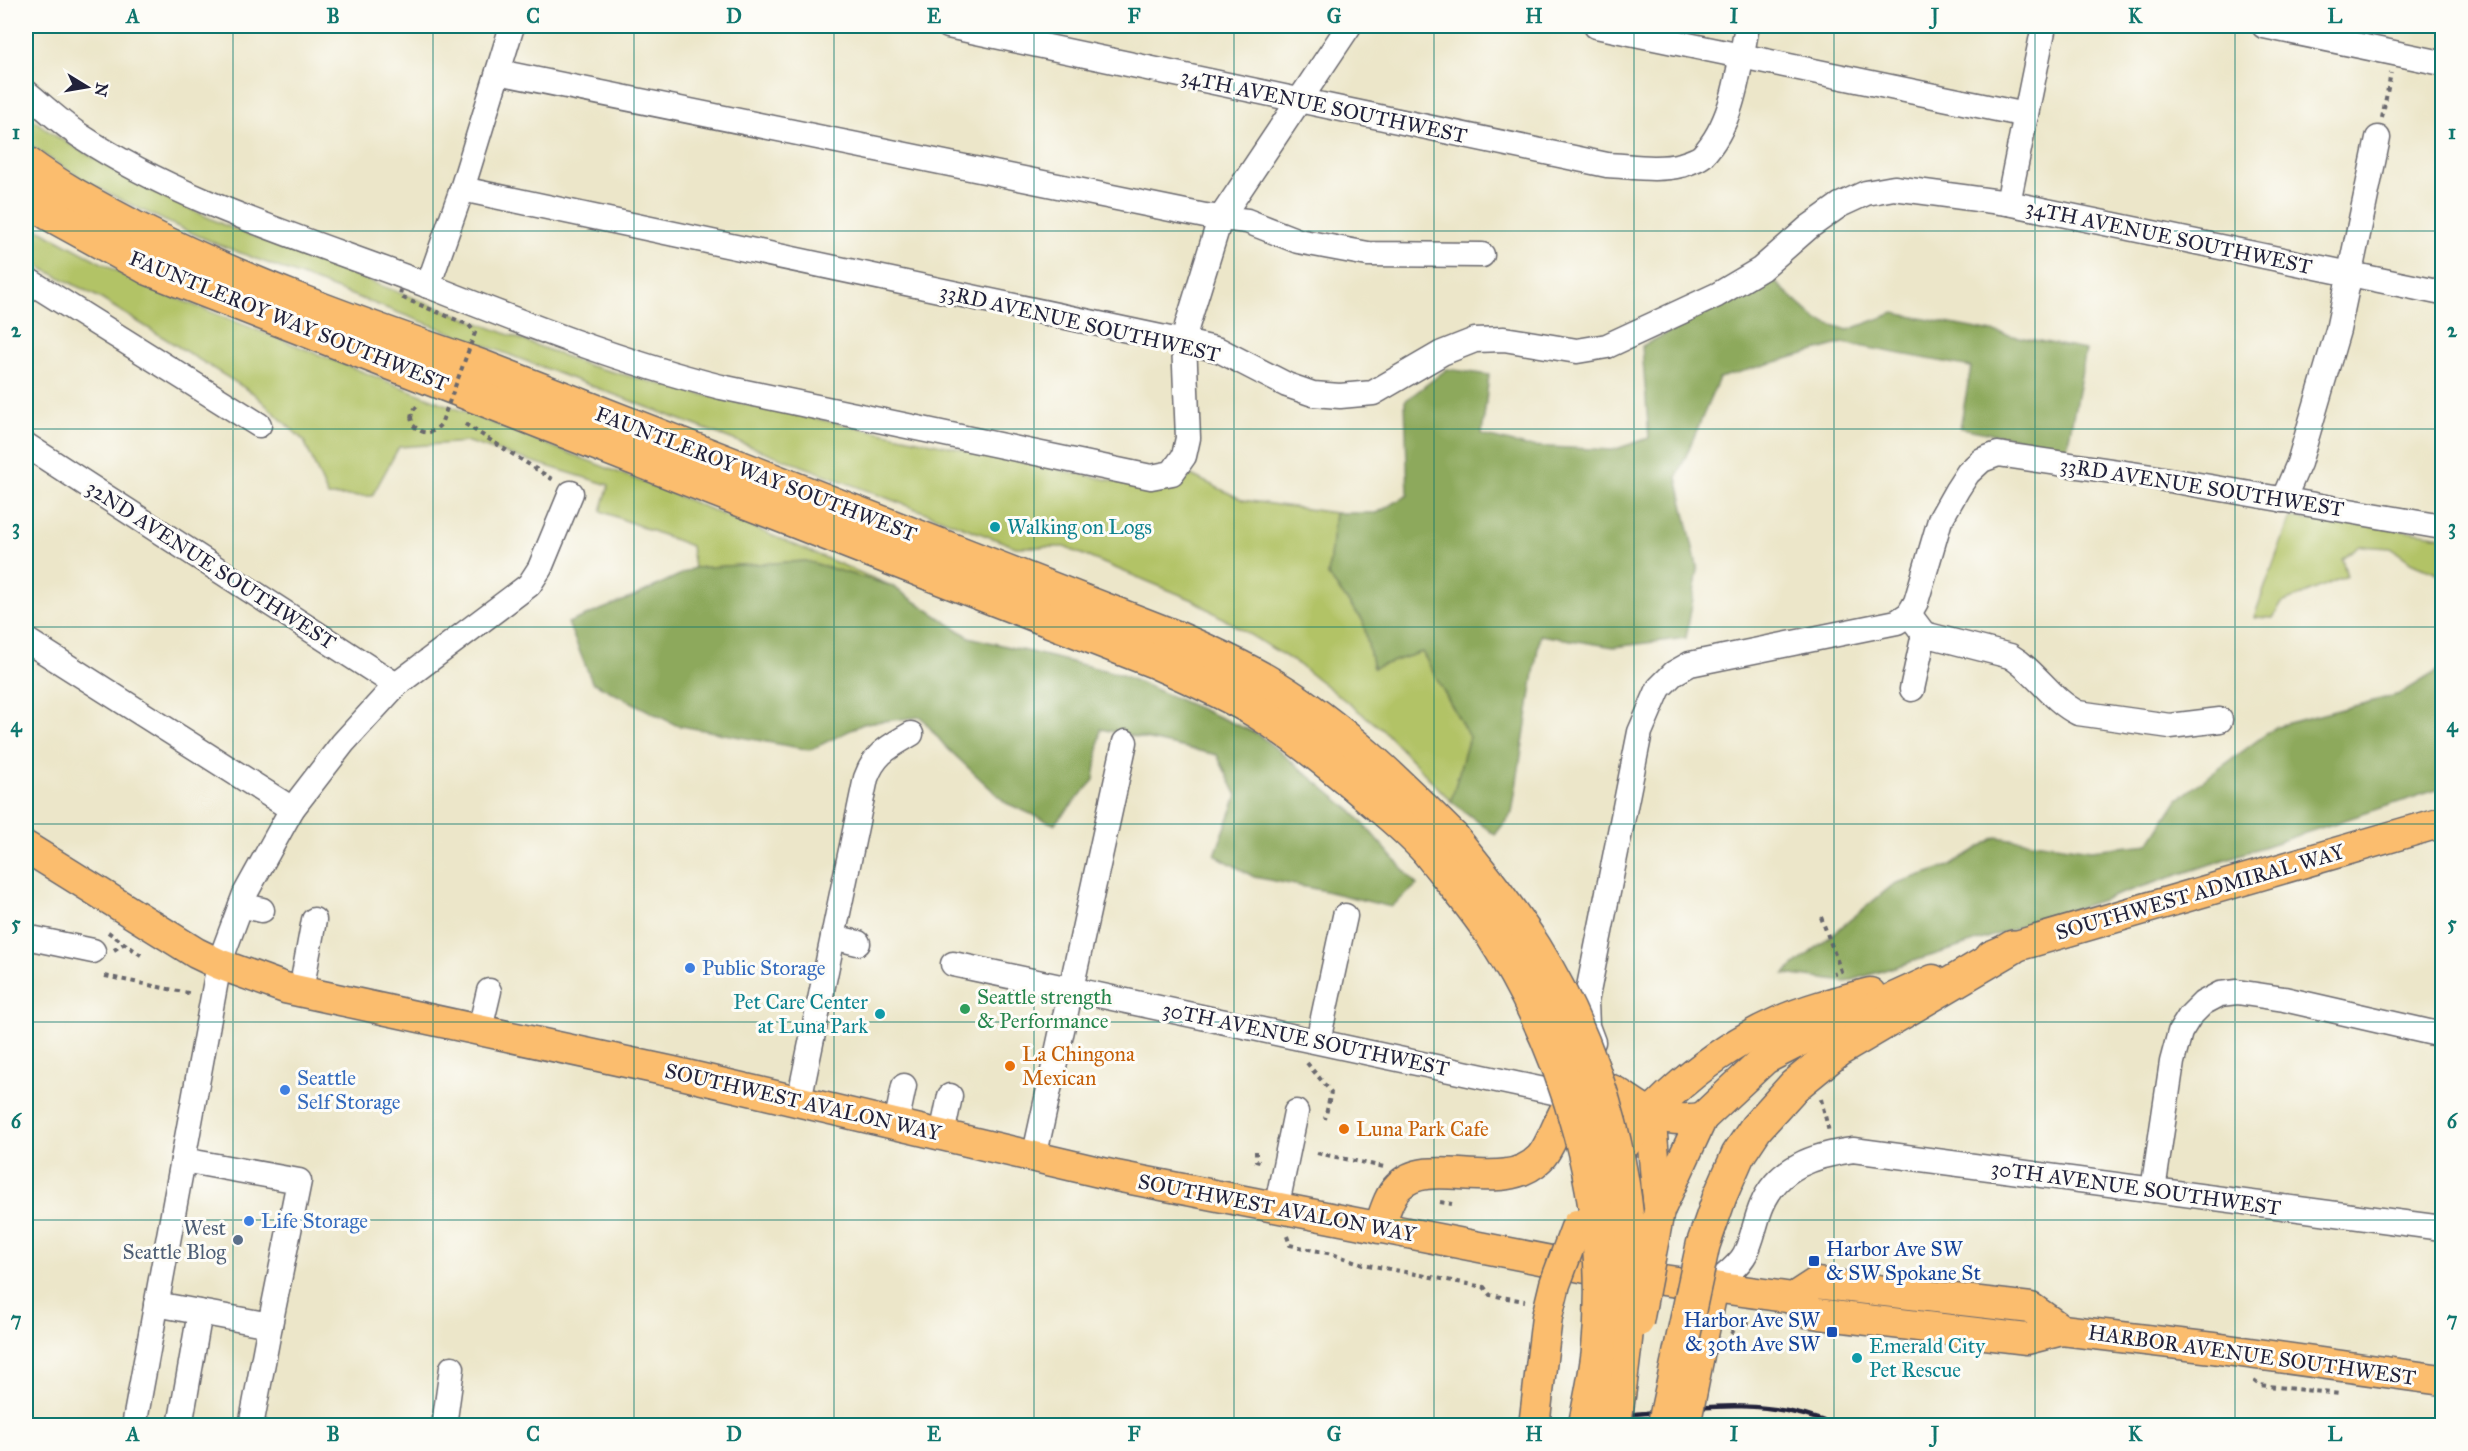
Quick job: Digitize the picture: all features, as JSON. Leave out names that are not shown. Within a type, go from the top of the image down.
[{"type":"highway","name":"FAUNTLEROY WAY SOUTHWEST","points":[[26,163],[97,208],[172,247],[242,278],[514,379],[1215,654],[1274,686],[1311,711],[1376,763],[1440,844]]},
{"type":"highway","name":"FAUNTLEROY WAY SOUTHWEST","points":[[26,198],[50,214],[150,269],[1156,662],[1254,710],[1341,772],[1411,832],[1440,844]]},
{"type":"highway","points":[[1440,844],[1542,1023],[1569,1095],[1589,1173],[1599,1244],[1600,1295],[1598,1354],[1585,1425]]},
{"type":"highway","points":[[1440,844],[1491,885],[1535,948],[1566,1006],[1590,1062],[1608,1117],[1620,1172],[1628,1230],[1629,1311],[1614,1425]]},
{"type":"highway","points":[[1664,1425],[1702,1245],[1738,1155],[1756,1128],[1794,1086],[1838,1050],[2013,947]]},
{"type":"main road","name":"SOUTHWEST ADMIRAL WAY","points":[[1659,1211],[1702,1118],[1765,1059],[1810,1036],[1959,968],[2013,947],[2442,822]]},
{"type":"main road","name":"SOUTHWEST AVALON WAY","points":[[26,847],[142,921],[219,964],[301,992],[480,1029],[799,1101],[1034,1158],[1275,1209],[1612,1273]]},
{"type":"main road","name":"SOUTHWEST ADMIRAL WAY","points":[[1534,1425],[1547,1317],[1555,1284],[1577,1225],[1617,1154],[1650,1114],[1687,1080],[1722,1054],[1777,1023],[1824,1005],[1959,968]]},
{"type":"main road","name":"30TH AVENUE SOUTHWEST","points":[[1572,1096],[1590,1086],[1610,1089]]},
{"type":"main road","points":[[1610,1089],[1650,1114],[1680,1119],[1702,1118]]},
{"type":"main road","points":[[1379,1228],[1396,1188],[1416,1176],[1430,1174],[1503,1175],[1524,1169],[1541,1157],[1558,1130],[1572,1096]]},
{"type":"main road","points":[[1622,1425],[1659,1211],[1650,1114]]},
{"type":"main road","points":[[1580,1425],[1600,1346],[1612,1273]]},
{"type":"main road","name":"HARBOR AVENUE SOUTHWEST","points":[[1612,1273],[1713,1287],[1790,1312],[2027,1340],[2062,1330],[2213,1348],[2442,1380]]},
{"type":"main road","points":[[1685,1425],[1713,1287]]},
{"type":"street","points":[[428,286],[462,189],[512,26]]},
{"type":"street","name":"34TH AVENUE SOUTHWEST","points":[[948,26],[1606,165],[1680,165],[1701,158],[1718,134],[1730,105],[1741,56]]},
{"type":"street","points":[[26,92],[79,135],[156,178],[254,221],[540,330],[673,375],[833,412],[1151,477],[1172,473],[1184,456],[1188,438],[1184,342],[1189,312],[1221,219],[1349,26]]},
{"type":"street","points":[[1596,26],[2026,115]]},
{"type":"street","points":[[1741,56],[1747,26]]},
{"type":"street","points":[[2008,203],[2044,26]]},
{"type":"street","points":[[2264,26],[2442,63]]},
{"type":"street","points":[[498,72],[1221,219],[1247,221],[1298,241],[1368,254],[1482,255]]},
{"type":"street","points":[[2283,501],[2299,463],[2338,330],[2380,129]]},
{"type":"street","name":"34TH AVENUE SOUTHWEST","points":[[1894,188],[2008,203],[2442,293]]},
{"type":"street","name":"33RD AVENUE SOUTHWEST","points":[[462,189],[1219,350],[1287,385],[1313,394],[1340,396],[1373,393],[1442,353],[1475,340],[1504,339],[1577,351],[1607,346],[1717,295],[1761,269],[1809,227],[1840,205],[1866,193],[1894,188]]},
{"type":"street","points":[[26,279],[259,425]]},
{"type":"street","name":"32ND AVENUE SOUTHWEST","points":[[26,445],[396,685]]},
{"type":"street","name":"33RD AVENUE SOUTHWEST","points":[[1909,614],[1916,602],[1940,520],[1968,473],[1982,460],[1998,454],[2152,477],[2442,527]]},
{"type":"street","points":[[134,1425],[219,964],[251,908],[292,809],[343,743],[396,685],[529,585],[540,568],[571,493]]},
{"type":"street","points":[[1610,1089],[1587,1026],[1586,1002],[1640,732],[1652,703],[1665,681],[1690,664],[1897,622],[1909,614],[1924,634],[2010,656],[2021,663],[2065,707],[2078,713],[2170,726],[2220,720]]},
{"type":"street","points":[[1912,689],[1924,634]]},
{"type":"street","points":[[26,640],[292,809]]},
{"type":"street","points":[[799,1101],[866,778],[872,764],[883,750],[911,734]]},
{"type":"street","points":[[1034,1158],[1125,742]]},
{"type":"street","points":[[1310,1050],[1345,916]]},
{"type":"street","points":[[301,992],[315,920]]},
{"type":"street","points":[[833,937],[858,943]]},
{"type":"street","points":[[26,938],[93,951]]},
{"type":"street","name":"30TH AVENUE SOUTHWEST","points":[[953,964],[1072,989],[1310,1050],[1572,1096]]},
{"type":"street","points":[[480,1029],[489,991]]},
{"type":"street","points":[[2153,1190],[2172,1062],[2180,1032],[2190,1016],[2203,1003],[2220,994],[2237,992],[2284,999],[2442,1035]]},
{"type":"street","points":[[896,1124],[904,1086]]},
{"type":"street","points":[[942,1135],[950,1096]]},
{"type":"street","points":[[1275,1209],[1296,1112]]},
{"type":"street","name":"30TH AVENUE SOUTHWEST","points":[[1713,1287],[1745,1256],[1763,1203],[1775,1182],[1830,1145],[2442,1228]]},
{"type":"street","points":[[183,1160],[299,1181],[251,1425]]},
{"type":"street","points":[[156,1304],[270,1325]]},
{"type":"street","points":[[180,1425],[200,1312]]},
{"type":"street","points":[[444,1425],[452,1368]]},
{"type":"path","points":[[2380,129],[2390,81]]},
{"type":"path","points":[[402,290],[400,295],[403,298],[469,325],[475,333],[441,424],[431,432],[424,433],[413,425],[411,418],[416,406],[427,402]]},
{"type":"path","points":[[439,407],[448,413]]},
{"type":"path","points":[[458,419],[552,479]]},
{"type":"path","points":[[1821,917],[1841,971],[1832,974]]},
{"type":"path","points":[[105,930],[141,955]]},
{"type":"path","points":[[105,976],[196,995]]},
{"type":"path","points":[[1310,1050],[1331,1092],[1324,1119]]},
{"type":"path","points":[[1820,1094],[1830,1145]]},
{"type":"path","points":[[1317,1153],[1387,1168]]},
{"type":"path","points":[[1440,1202],[1452,1204]]},
{"type":"path","points":[[1290,1245],[1332,1254],[1363,1264],[1484,1287],[1490,1295],[1537,1303]]},
{"type":"path","points":[[1729,1337],[1737,1327],[1745,1323],[1790,1312]]},
{"type":"path","points":[[2252,1380],[2259,1385],[2351,1395]]},
{"type":"green space","points":[[26,114],[54,135],[148,189],[224,225],[590,366],[699,394],[1147,488],[1175,489],[1191,475],[1243,500],[1335,513],[1328,576],[1363,621],[1373,668],[1422,652],[1469,737],[1451,801],[1383,730],[1298,664],[1193,600],[1064,547],[1016,547],[217,244],[94,186],[48,158],[26,142]]},
{"type":"green space","points":[[26,220],[40,230],[143,285],[688,500],[892,586],[806,561],[694,568],[691,546],[601,511],[609,485],[468,442],[399,447],[372,496],[328,496],[304,441],[253,393],[98,297],[26,260]]},
{"type":"green space","points":[[1772,279],[1817,320],[1848,330],[1894,313],[2086,350],[2067,448],[1960,428],[1971,367],[1843,343],[1719,378],[1677,477],[1698,570],[1686,638],[1614,647],[1540,635],[1512,813],[1495,835],[1451,801],[1469,737],[1422,652],[1373,668],[1363,621],[1328,576],[1335,513],[1377,513],[1408,495],[1405,401],[1447,369],[1489,375],[1482,435],[1526,446],[1613,450],[1649,438],[1642,346]]},
{"type":"green space","points":[[2290,518],[2390,528],[2442,536],[2442,575],[2411,562],[2391,548],[2360,546],[2342,559],[2347,576],[2282,603],[2273,618],[2254,617]]},
{"type":"green space","points":[[806,561],[892,586],[969,637],[1120,674],[1258,734],[1353,812],[1417,885],[1391,907],[1254,877],[1215,855],[1237,796],[1217,755],[1101,729],[1094,780],[1054,824],[1006,803],[944,745],[921,717],[865,723],[810,750],[676,725],[592,682],[568,623],[633,597],[694,568]]},
{"type":"green space","points":[[2442,668],[2442,788],[1846,982],[1784,974],[1894,884],[1949,866],[1996,837],[2091,850],[2149,844],[2178,799],[2277,726],[2400,694]]},
{"type":"railway","points":[[1556,1426],[1590,1419],[1718,1406],[1789,1411],[1836,1426]]},
{"type":"place","name":"Walking on Logs","points":[[995,527]]},
{"type":"place","name":"Public Storage","points":[[690,968]]},
{"type":"place","name":"Seattle strength & Performance","points":[[965,1009]]},
{"type":"place","name":"Pet Care Center at Luna Park","points":[[880,1014]]},
{"type":"place","name":"La Chingona Mexican","points":[[1010,1066]]},
{"type":"place","name":"Seattle Self Storage","points":[[285,1090]]},
{"type":"place","name":"Luna Park Cafe","points":[[1344,1129]]},
{"type":"place","name":"Life Storage","points":[[249,1221]]},
{"type":"place","name":"West Seattle Blog","points":[[238,1240]]},
{"type":"place","name":"Harbor Ave SW & SW Spokane St","points":[[1814,1261]]},
{"type":"place","name":"Harbor Ave SW & 30th Ave SW","points":[[1832,1332]]},
{"type":"place","name":"Emerald City Pet Rescue","points":[[1857,1358]]}]
